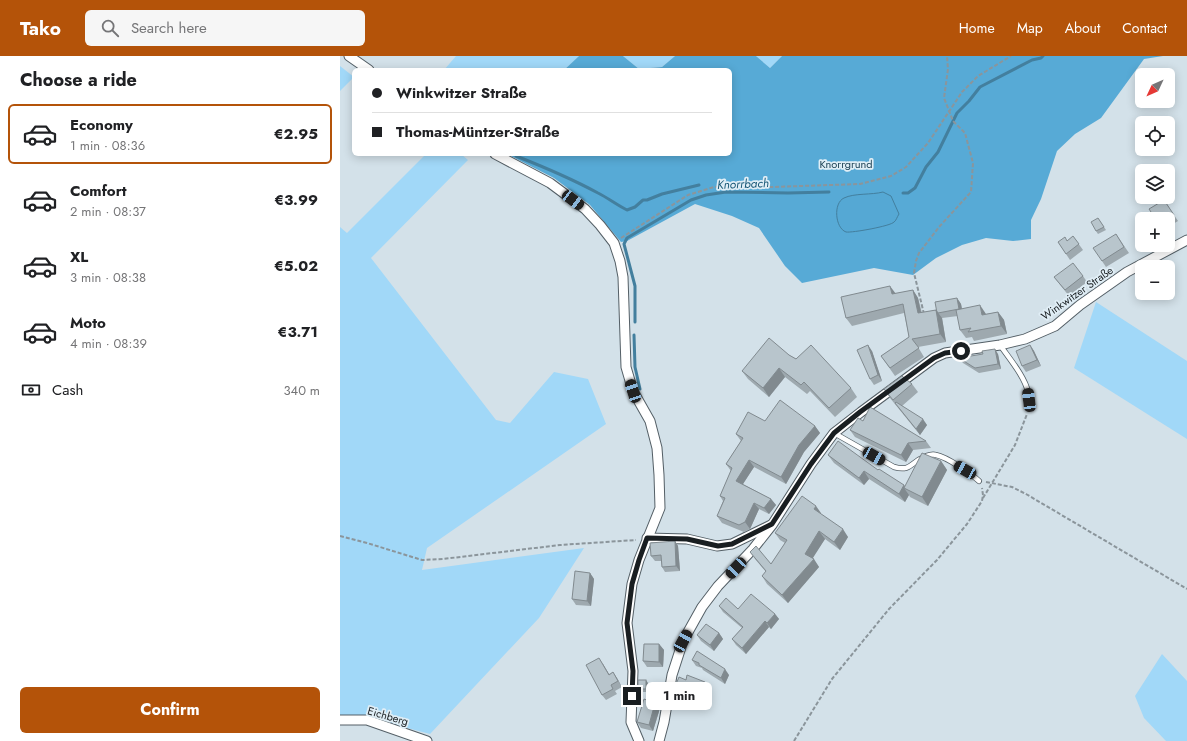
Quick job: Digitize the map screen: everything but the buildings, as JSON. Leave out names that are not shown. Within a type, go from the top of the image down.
[{"type":"street","points":[[349,56],[365,68]]},
{"type":"street","points":[[499,156],[550,183],[585,209],[614,243],[620,261],[623,277],[626,366],[633,391],[650,421],[657,448],[660,508],[647,538],[632,584],[627,623],[633,671],[631,722],[639,741]]},
{"type":"street","name":"Winkwitzer Straße","points":[[659,741],[664,722],[672,675],[683,641],[702,607],[718,586],[753,549],[772,524],[811,464],[834,433],[934,358],[945,353],[1000,345],[1025,339],[1055,326],[1080,305],[1127,272],[1187,240]]},
{"type":"street","points":[[647,538],[687,539],[718,546],[732,544],[772,524]]},
{"type":"street","name":"Eichberg","points":[[340,720],[367,720],[427,741]]},
{"type":"lane","points":[[1000,345],[1021,376],[1028,391],[1028,408]]},
{"type":"lane","points":[[834,433],[894,467],[906,469],[925,456],[936,454],[965,470],[978,481]]},
{"type":"path","points":[[925,319],[914,273],[916,261],[927,240],[971,192],[973,163],[965,133],[953,121],[944,98],[948,69],[947,56]]},
{"type":"path","points":[[614,243],[688,195],[714,187],[860,184],[891,176],[906,167],[924,148],[962,92],[978,76],[1011,56]]},
{"type":"path","points":[[794,741],[832,679],[889,609],[937,560],[967,524],[1015,444],[1027,416],[1028,408]]},
{"type":"path","points":[[978,481],[1012,487],[1026,494],[1187,589]]},
{"type":"path","points":[[978,481],[982,488],[982,501]]},
{"type":"path","points":[[340,536],[368,542],[422,560],[443,559],[560,545],[647,538]]},
{"type":"shaded area","points":[[456,56],[579,56],[566,68],[446,68]]},
{"type":"shaded area","points":[[623,56],[675,56],[662,67],[638,68]]},
{"type":"shaded area","points":[[756,56],[782,56],[770,68]]},
{"type":"shaded area","points":[[340,66],[352,75],[352,79],[340,91]]},
{"type":"shaded area","points":[[424,156],[463,156],[468,160],[371,258],[496,420],[510,423],[554,372],[588,379],[606,424],[427,548],[422,570],[584,548],[539,618],[430,734],[362,716],[340,715],[340,227],[347,233]]},
{"type":"shaded area","points":[[883,192],[891,196],[899,214],[895,221],[891,224],[863,230],[846,232],[842,230],[837,215],[840,201],[848,196]]},
{"type":"shaded area","points":[[1096,302],[1187,361],[1187,439],[1074,368]]},
{"type":"shaded area","points":[[1162,654],[1187,681],[1187,741],[1166,741],[1144,718],[1135,696]]},
{"type":"green space","name":"Knorrgrund","points":[[579,56],[623,56],[638,68],[566,68]]},
{"type":"green space","name":"Knorrgrund","points":[[675,56],[756,56],[770,68],[782,56],[1163,56],[1144,59],[1137,68],[1135,68],[1135,71],[1101,118],[1075,134],[1057,151],[1041,199],[1031,220],[1031,239],[1013,241],[986,238],[962,245],[936,258],[913,275],[874,268],[802,283],[785,266],[759,228],[732,216],[695,204],[627,241],[621,242],[590,205],[554,178],[511,156],[732,156],[732,68],[650,68],[662,67]]},
{"type":"waterway","name":"Knorrbach","points":[[903,193],[908,193],[915,188],[926,167],[938,152],[957,113],[980,87],[1032,60],[1043,56]]},
{"type":"waterway","points":[[516,156],[578,183],[627,210],[635,207],[643,200],[699,185]]},
{"type":"waterway","name":"Knorrbach","points":[[635,322],[635,286],[624,244],[627,238],[691,200],[706,195],[726,192],[829,192]]},
{"type":"waterway","points":[[634,335],[635,367],[640,389]]},
{"type":"route","points":[[632,696],[633,671],[627,623],[632,584],[647,538],[687,539],[718,546],[732,544],[742,540],[772,524],[811,464],[834,433],[923,365],[945,353],[961,351]]}]
